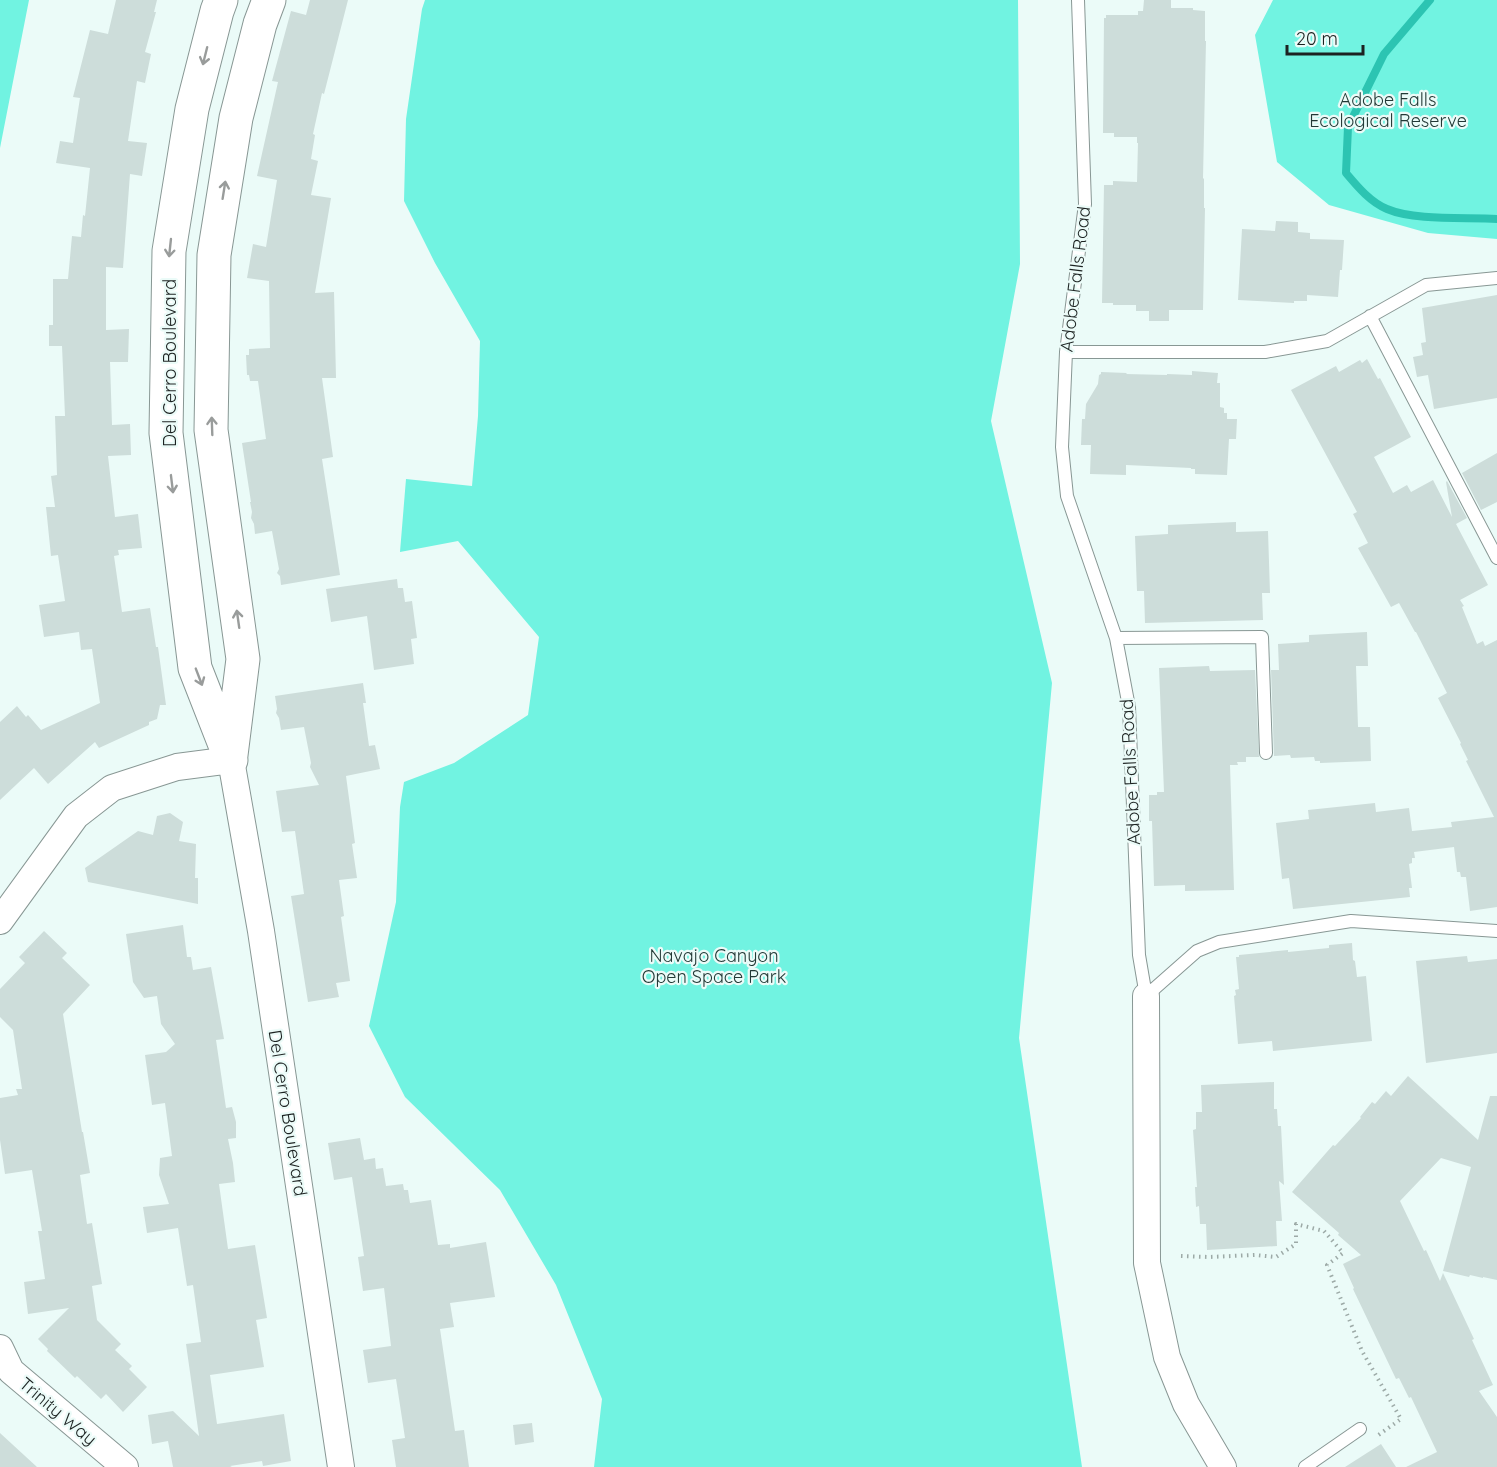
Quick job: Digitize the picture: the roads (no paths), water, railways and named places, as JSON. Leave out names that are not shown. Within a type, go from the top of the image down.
[{"type":"street","name":"Del Cerro Boulevard","points":[[221,0],[192,109],[169,251],[166,433],[195,668],[231,760],[261,931],[341,1467]]},
{"type":"street","name":"Del Cerro Boulevard","points":[[231,760],[243,659],[211,430],[214,255],[236,118],[260,24],[269,0]]},
{"type":"street","points":[[0,921],[76,816],[112,788],[177,767],[231,760]]},
{"type":"street","name":"Adobe Falls Road","points":[[1146,996],[1147,1263],[1167,1357],[1186,1404],[1223,1467]]},
{"type":"street","name":"Trinity Way","points":[[0,1348],[12,1371],[125,1467]]},
{"type":"lane","name":"Adobe Falls Road","points":[[1078,0],[1085,204],[1066,352],[1062,447],[1066,496],[1116,638],[1129,707],[1139,955],[1146,996]]},
{"type":"lane","points":[[1066,352],[1265,352],[1327,341],[1426,285],[1497,278]]},
{"type":"lane","points":[[1371,316],[1497,558]]},
{"type":"lane","points":[[1116,638],[1262,637],[1266,753]]},
{"type":"lane","points":[[1146,996],[1197,951],[1219,942],[1351,921],[1497,931]]},
{"type":"lane","points":[[1305,1467],[1360,1429]]},
{"type":"waterway","points":[[1430,0],[1384,54],[1348,127],[1346,173],[1375,202],[1398,213],[1426,217],[1497,219]]},
{"type":"park label","name":"Adobe Falls Ecological Reserve","points":[[1388,109]]},
{"type":"park label","name":"Navajo Canyon Open Space Park","points":[[714,965]]}]
